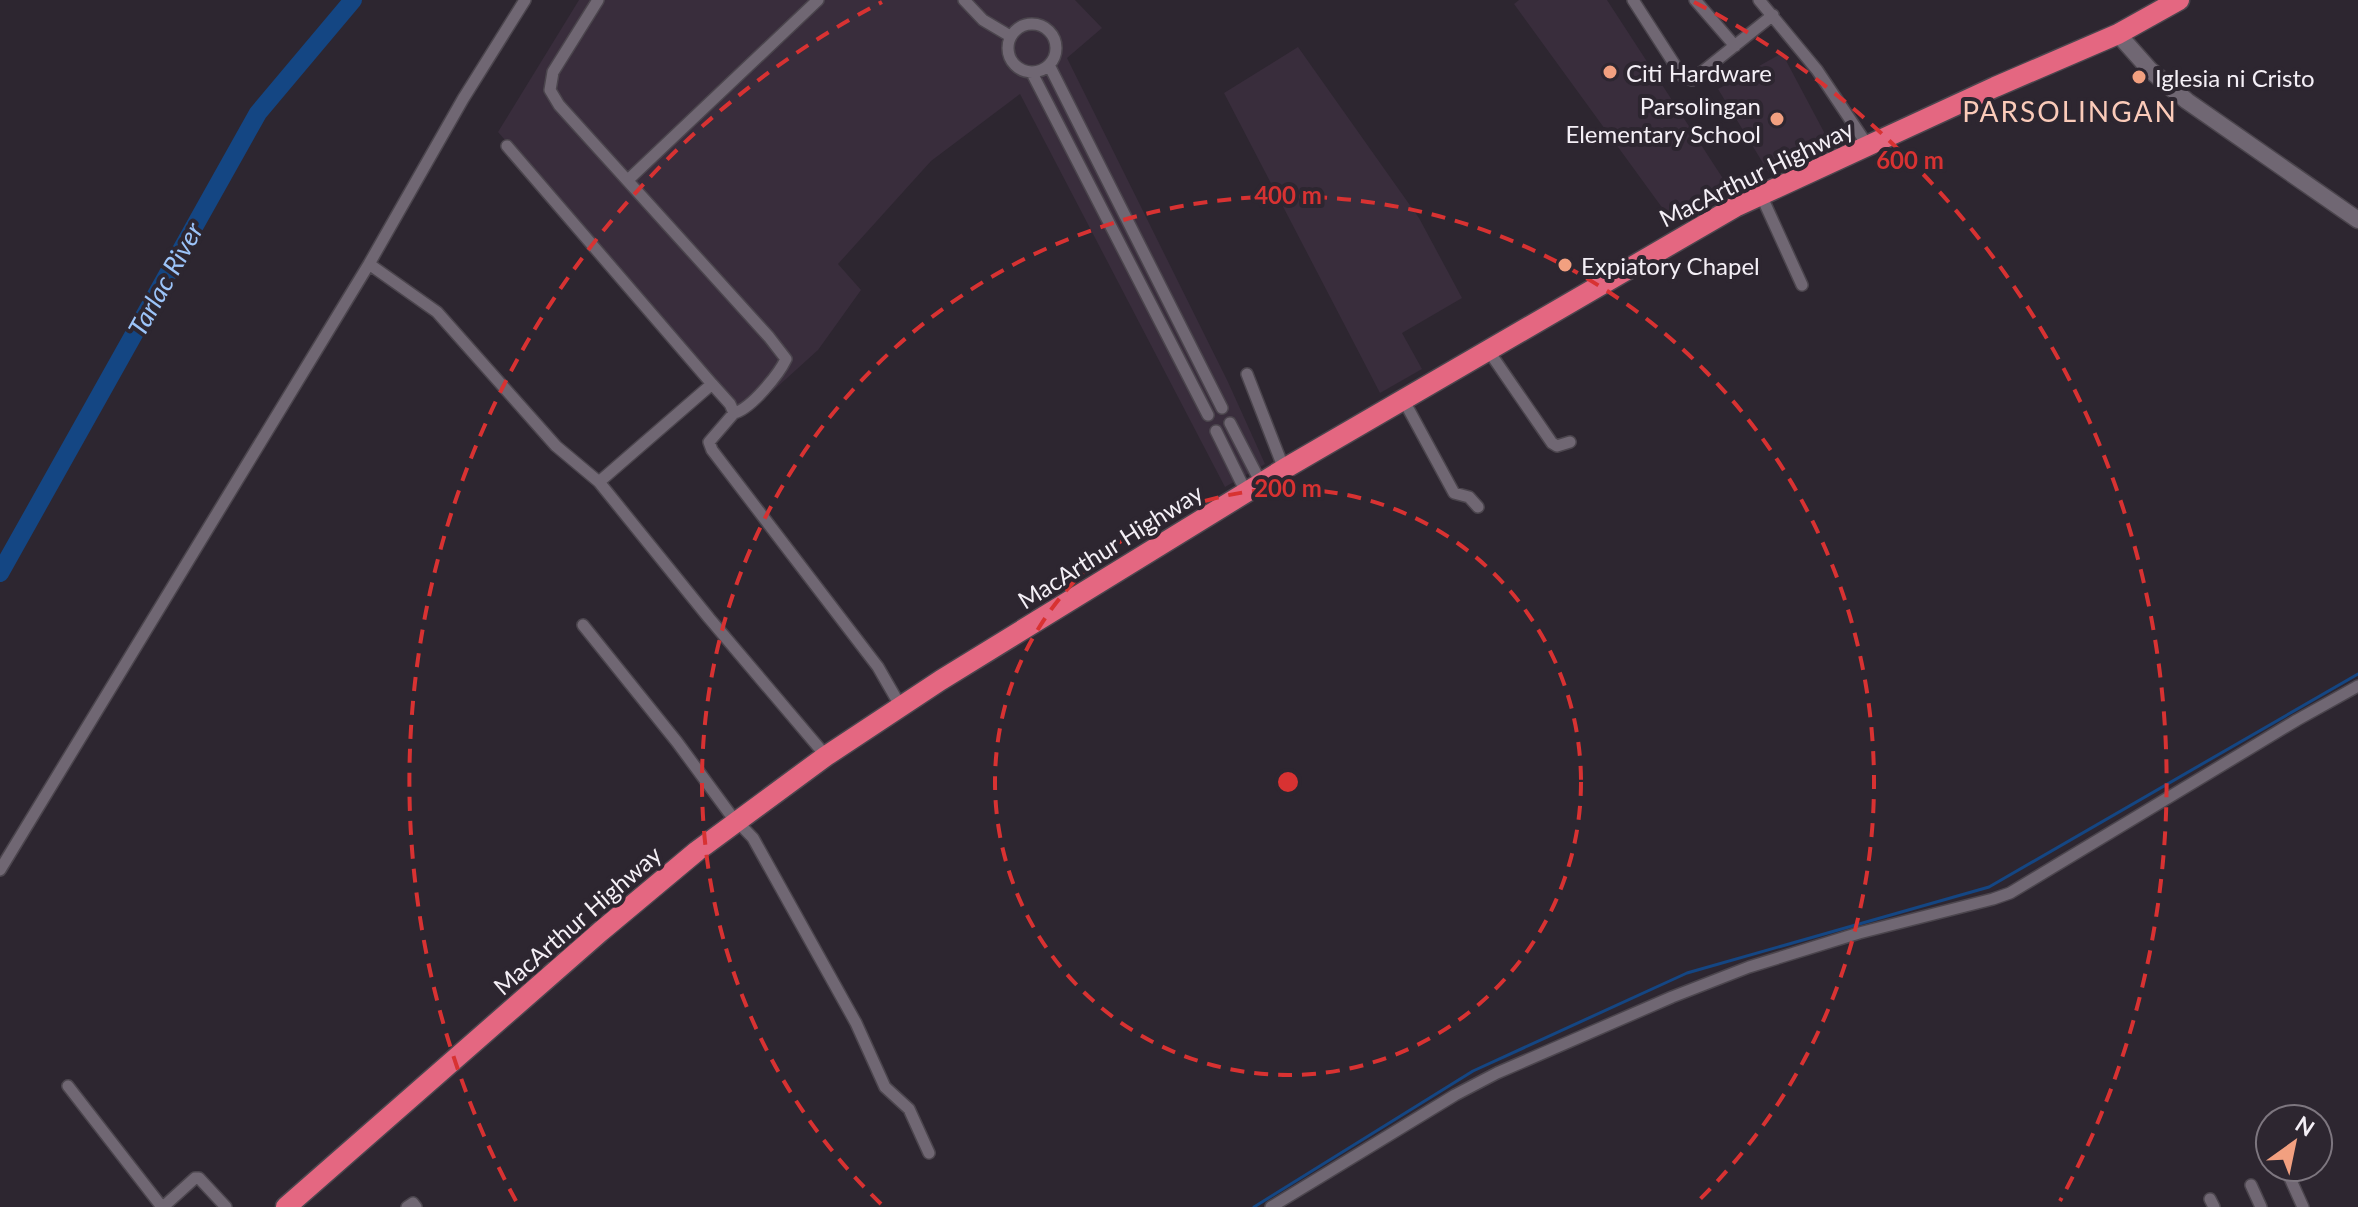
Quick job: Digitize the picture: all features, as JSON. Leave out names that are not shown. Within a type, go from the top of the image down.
[{"type":"highway","name":"MacArthur Highway","points":[[286,1207],[621,914],[737,819],[901,707],[1284,469],[1761,195],[2118,34],[2179,0]]},
{"type":"street","points":[[0,870],[369,264],[463,99],[525,0]]},
{"type":"street","points":[[598,0],[553,72],[550,90],[559,105],[786,359],[765,387],[742,411],[734,413],[709,442],[712,450],[878,667],[901,707]]},
{"type":"street","points":[[628,180],[818,0]]},
{"type":"street","points":[[964,0],[983,20],[1010,36]]},
{"type":"street","points":[[1633,0],[1687,79],[1692,80],[1773,15]]},
{"type":"street","points":[[1695,0],[1735,46]]},
{"type":"street","points":[[1759,0],[1817,70],[1868,146]]},
{"type":"street","points":[[1028,24],[1042,25],[1052,34],[1057,46],[1054,60],[1049,65],[1032,73],[1019,69],[1011,60],[1007,48],[1010,36],[1016,29],[1028,24]]},
{"type":"street","points":[[2118,34],[2150,70],[2187,101],[2358,220]]},
{"type":"street","points":[[1049,65],[1222,408]]},
{"type":"street","points":[[1032,73],[1208,415]]},
{"type":"street","points":[[507,146],[730,404],[734,413]]},
{"type":"street","points":[[1080,166],[1096,158]]},
{"type":"street","points":[[1761,195],[1802,285]]},
{"type":"street","points":[[1121,247],[1137,239]]},
{"type":"street","points":[[369,264],[437,312],[556,446],[599,482],[826,756]]},
{"type":"street","points":[[1163,328],[1177,317]]},
{"type":"street","points":[[1488,350],[1552,443],[1557,446],[1570,442]]},
{"type":"street","points":[[1247,374],[1284,469]]},
{"type":"street","points":[[599,482],[712,384]]},
{"type":"street","points":[[1403,399],[1454,493],[1469,497],[1478,507]]},
{"type":"street","points":[[1230,423],[1254,487]]},
{"type":"street","points":[[1216,431],[1254,487]]},
{"type":"street","points":[[583,625],[730,814],[753,838],[856,1023],[885,1087],[909,1109],[929,1153]]},
{"type":"street","points":[[1271,1207],[1455,1095],[1497,1073],[1672,997],[1749,967],[1859,933],[2010,893],[2358,686]]},
{"type":"street","points":[[68,1086],[163,1207],[195,1178],[199,1178],[226,1207]]},
{"type":"street","points":[[2292,1183],[2303,1207]]},
{"type":"street","points":[[2251,1185],[2261,1207]]},
{"type":"street","points":[[407,1207],[413,1203],[416,1207]]},
{"type":"shaded area","points":[[579,0],[1075,0],[1102,28],[1067,58],[1228,382],[1265,464],[1225,487],[1020,94],[931,161],[838,264],[861,290],[818,350],[745,416],[498,132]]},
{"type":"shaded area","name":"Citi Hardware","points":[[1519,0],[1607,0],[1733,194],[1674,224],[1514,4]]},
{"type":"shaded area","points":[[1298,47],[1419,218],[1462,298],[1402,333],[1422,369],[1380,393],[1224,93]]},
{"type":"shaded area","name":"Parsolingan Elementary School","points":[[1782,53],[1833,149],[1769,173],[1718,89]]},
{"type":"waterway","name":"Tarlac River","points":[[0,573],[258,113],[353,0]]},
{"type":"waterway","points":[[1254,1207],[1473,1071],[1687,973],[1989,887],[2358,674]]},
{"type":"place","name":"Citi Hardware","points":[[1610,72]]},
{"type":"place","name":"Iglesia ni Cristo","points":[[2139,77]]},
{"type":"place","name":"Parsolingan Elementary School","points":[[1777,119]]},
{"type":"place","name":"Expiatory Chapel","points":[[1565,265]]},
{"type":"district","name":"PARSOLINGAN","points":[[2070,111]]}]
